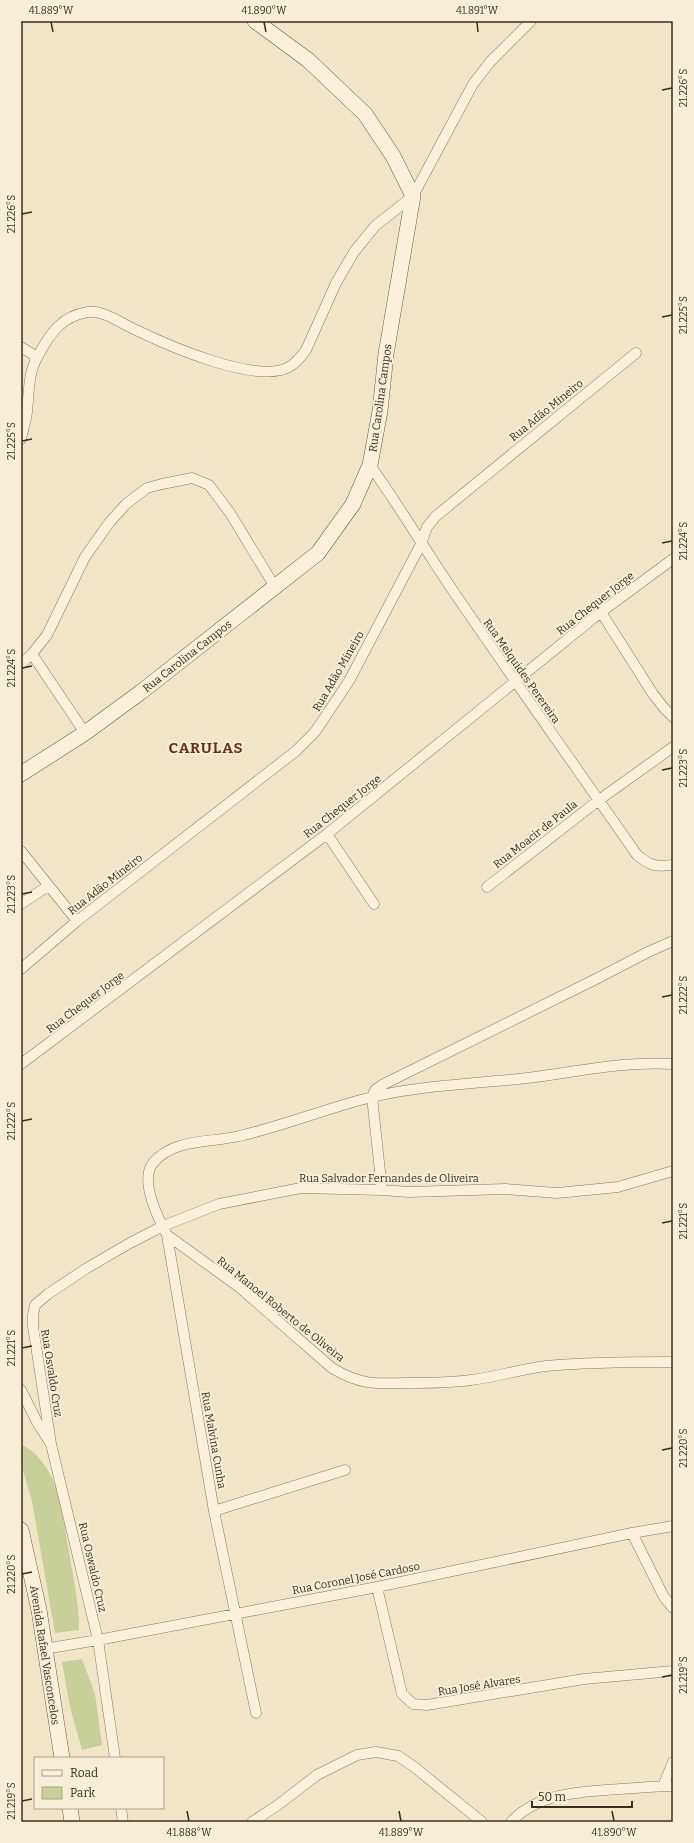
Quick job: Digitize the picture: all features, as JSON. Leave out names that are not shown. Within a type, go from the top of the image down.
[{"type":"main road","points":[[255,21],[308,60],[364,114],[393,156],[413,196]]},
{"type":"main road","name":"Rua Carolina Campos","points":[[21,774],[84,733],[141,692],[318,553],[352,504],[370,464],[380,411],[386,354],[413,196]]},
{"type":"main road","name":"Avenida Rafael Vasconcelos","points":[[21,1530],[39,1610],[62,1757]]},
{"type":"main road","points":[[70,1809],[72,1822]]},
{"type":"street","points":[[21,439],[27,414],[31,378],[37,357],[56,327],[69,318],[90,312],[106,316],[178,349],[216,363],[267,372],[288,368],[299,359],[306,350],[336,283],[354,252],[375,226],[413,196],[473,84],[490,62],[531,21]]},
{"type":"street","points":[[21,347],[37,357]]},
{"type":"street","name":"Rua Adão Mineiro","points":[[21,969],[77,921],[296,751],[315,732],[349,681],[421,544],[427,527],[445,507],[636,353]]},
{"type":"street","name":"Rua Melquides Perereira","points":[[370,464],[399,507],[421,544],[515,682],[637,855],[650,865],[659,867],[673,865]]},
{"type":"street","points":[[21,664],[32,654],[47,635],[85,557],[109,524],[126,504],[148,488],[192,478],[209,485],[230,513],[275,587]]},
{"type":"street","name":"Rua Chequer Jorge","points":[[21,1064],[327,834],[602,612],[673,559]]},
{"type":"street","points":[[602,612],[654,694],[664,708],[673,717]]},
{"type":"street","points":[[32,654],[84,733]]},
{"type":"street","name":"Rua Moacir de Paula","points":[[487,887],[599,800],[673,747]]},
{"type":"street","points":[[327,834],[374,904]]},
{"type":"street","points":[[21,851],[77,921]]},
{"type":"street","points":[[21,904],[48,886]]},
{"type":"street","points":[[382,1190],[372,1097],[375,1090],[407,1071],[673,941]]},
{"type":"street","points":[[372,1097],[420,1088],[528,1078],[617,1065],[648,1063],[673,1064]]},
{"type":"street","name":"Rua Malvina Cunha","points":[[256,1713],[214,1511],[165,1231],[150,1192],[148,1172],[153,1163],[168,1150],[191,1143],[238,1136],[372,1097]]},
{"type":"street","name":"Rua Salvador Fernandes de Oliveira","points":[[35,1304],[87,1268],[130,1243],[165,1231],[219,1204],[301,1188],[409,1192],[505,1189],[557,1193],[618,1187],[673,1171]]},
{"type":"street","name":"Rua Manoel Roberto de Oliveira","points":[[165,1231],[239,1287],[332,1368],[348,1377],[361,1381],[380,1384],[444,1383],[471,1380],[544,1366],[601,1363],[673,1362]]},
{"type":"street","name":"Rua Osvaldo Cruz","points":[[35,1304],[32,1315],[33,1326],[51,1444]]},
{"type":"street","name":"Rua Oswaldo Cruz","points":[[21,1390],[37,1422],[51,1444],[98,1640],[115,1757]]},
{"type":"street","points":[[214,1511],[345,1470]]},
{"type":"street","name":"Rua Coronel José Cardoso","points":[[44,1648],[98,1640],[377,1587],[632,1533],[673,1526]]},
{"type":"street","points":[[632,1533],[664,1597],[673,1608]]},
{"type":"street","name":"Rua José Alvares","points":[[377,1587],[402,1694],[414,1704],[441,1704],[584,1679],[673,1671]]},
{"type":"street","points":[[252,1822],[278,1805],[317,1775],[356,1755],[376,1752],[398,1756],[413,1766],[482,1822]]},
{"type":"street","points":[[510,1822],[528,1808],[555,1797],[577,1792],[668,1786],[673,1762]]},
{"type":"street","points":[[121,1809],[123,1822]]},
{"type":"green space","points":[[22,1445],[33,1452],[43,1463],[58,1494],[62,1507],[75,1585],[79,1630],[55,1633],[32,1501],[21,1464]]},
{"type":"green space","points":[[82,1659],[95,1694],[102,1745],[82,1750],[70,1707],[62,1662]]},
{"type":"district","name":"CARULAS","points":[[206,748]]}]
